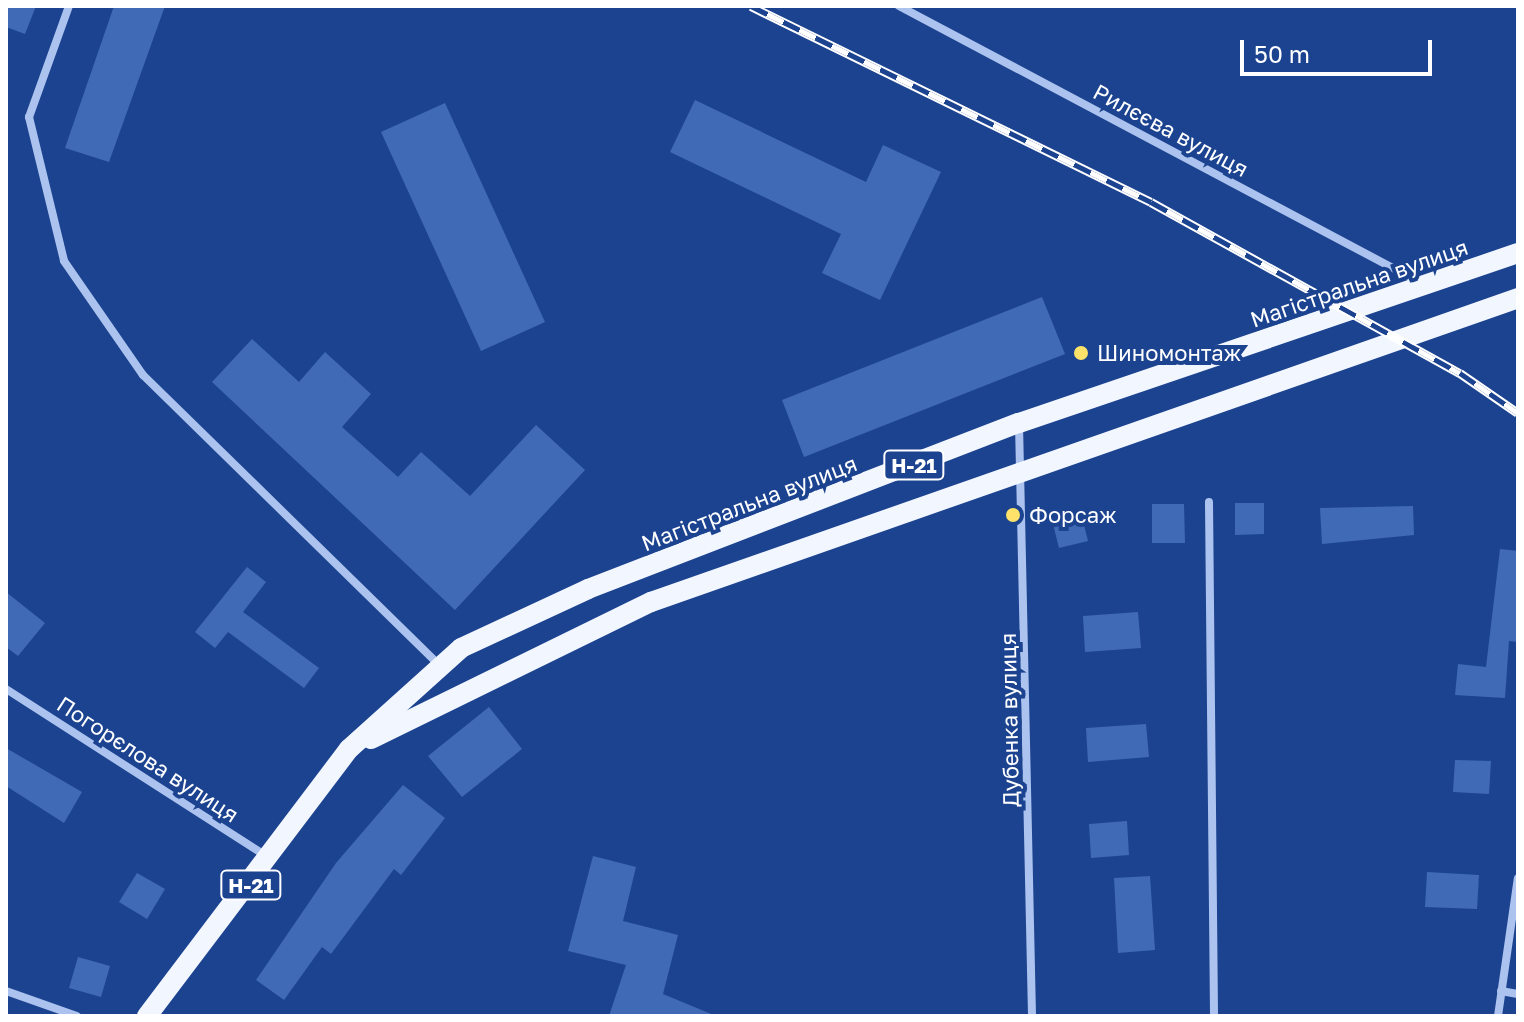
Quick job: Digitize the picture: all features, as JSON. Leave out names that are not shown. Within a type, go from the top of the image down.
[{"type":"main road","name":"Магістральна вулиця","points":[[147,1016],[270,858],[349,749],[461,648],[588,589],[1019,423],[1518,253]]},
{"type":"main road","name":"Магістральна вулиця","points":[[349,749],[651,602],[1023,469],[1518,298]]},
{"type":"street","points":[[69,6],[29,117],[64,261],[143,375],[440,667]]},
{"type":"street","name":"Рилєєва вулиця","points":[[899,6],[1427,286]]},
{"type":"street","name":"Дубенка вулиця","points":[[1019,423],[1023,469],[1032,1016]]},
{"type":"street","points":[[1209,502],[1214,1016]]},
{"type":"street","name":"Погорєлова вулиця","points":[[6,689],[270,858]]},
{"type":"street","points":[[1498,1016],[1518,878]]},
{"type":"street","points":[[6,991],[77,1016]]},
{"type":"street","points":[[1501,991],[1518,994]]},
{"type":"building","points":[[6,6],[36,6],[25,34],[6,27]]},
{"type":"building","points":[[114,6],[165,6],[109,162],[65,148]]},
{"type":"building","points":[[695,100],[866,182],[883,145],[941,172],[880,300],[822,273],[841,234],[670,152]]},
{"type":"building","points":[[445,103],[545,322],[481,351],[381,132]]},
{"type":"building","points":[[1042,297],[1065,354],[804,457],[782,400]]},
{"type":"building","points":[[252,339],[299,382],[325,352],[371,394],[342,427],[398,477],[421,452],[470,496],[536,425],[585,470],[455,610],[212,382]]},
{"type":"building","points":[[1235,503],[1264,503],[1264,534],[1235,535]]},
{"type":"building","points":[[1152,504],[1184,504],[1185,543],[1152,543]]},
{"type":"building","points":[[1413,506],[1414,535],[1322,544],[1320,508]]},
{"type":"building","points":[[1082,517],[1088,541],[1059,548],[1053,524]]},
{"type":"building","points":[[1500,549],[1518,551],[1518,642],[1509,641],[1505,698],[1455,695],[1458,664],[1486,667]]},
{"type":"building","points":[[247,567],[266,582],[243,612],[319,668],[304,688],[228,632],[215,648],[195,632]]},
{"type":"building","points":[[6,592],[45,623],[18,656],[6,647]]},
{"type":"building","points":[[1138,612],[1141,648],[1085,652],[1083,616]]},
{"type":"building","points":[[489,707],[522,749],[462,797],[428,756]]},
{"type":"building","points":[[1146,724],[1149,757],[1088,762],[1086,728]]},
{"type":"building","points":[[6,748],[82,792],[64,823],[6,786]]},
{"type":"building","points":[[1455,760],[1491,761],[1489,794],[1453,792]]},
{"type":"building","points":[[403,785],[445,818],[401,875],[394,869],[331,954],[322,947],[284,1000],[256,980],[336,863]]},
{"type":"building","points":[[1127,821],[1129,855],[1091,858],[1089,824]]},
{"type":"building","points":[[593,856],[636,867],[623,921],[678,935],[663,994],[716,1016],[609,1016],[626,965],[568,951]]},
{"type":"building","points":[[1427,872],[1479,875],[1477,909],[1425,907]]},
{"type":"building","points":[[137,873],[165,889],[147,919],[119,902]]},
{"type":"building","points":[[1150,876],[1155,950],[1118,953],[1114,878]]},
{"type":"building","points":[[78,957],[110,966],[101,997],[69,988]]},
{"type":"railway","points":[[751,6],[1151,202],[1460,373],[1518,413]]},
{"type":"place","name":"Шиномонтаж","points":[[1081,353]]},
{"type":"place","name":"Форсаж","points":[[1013,515]]}]
